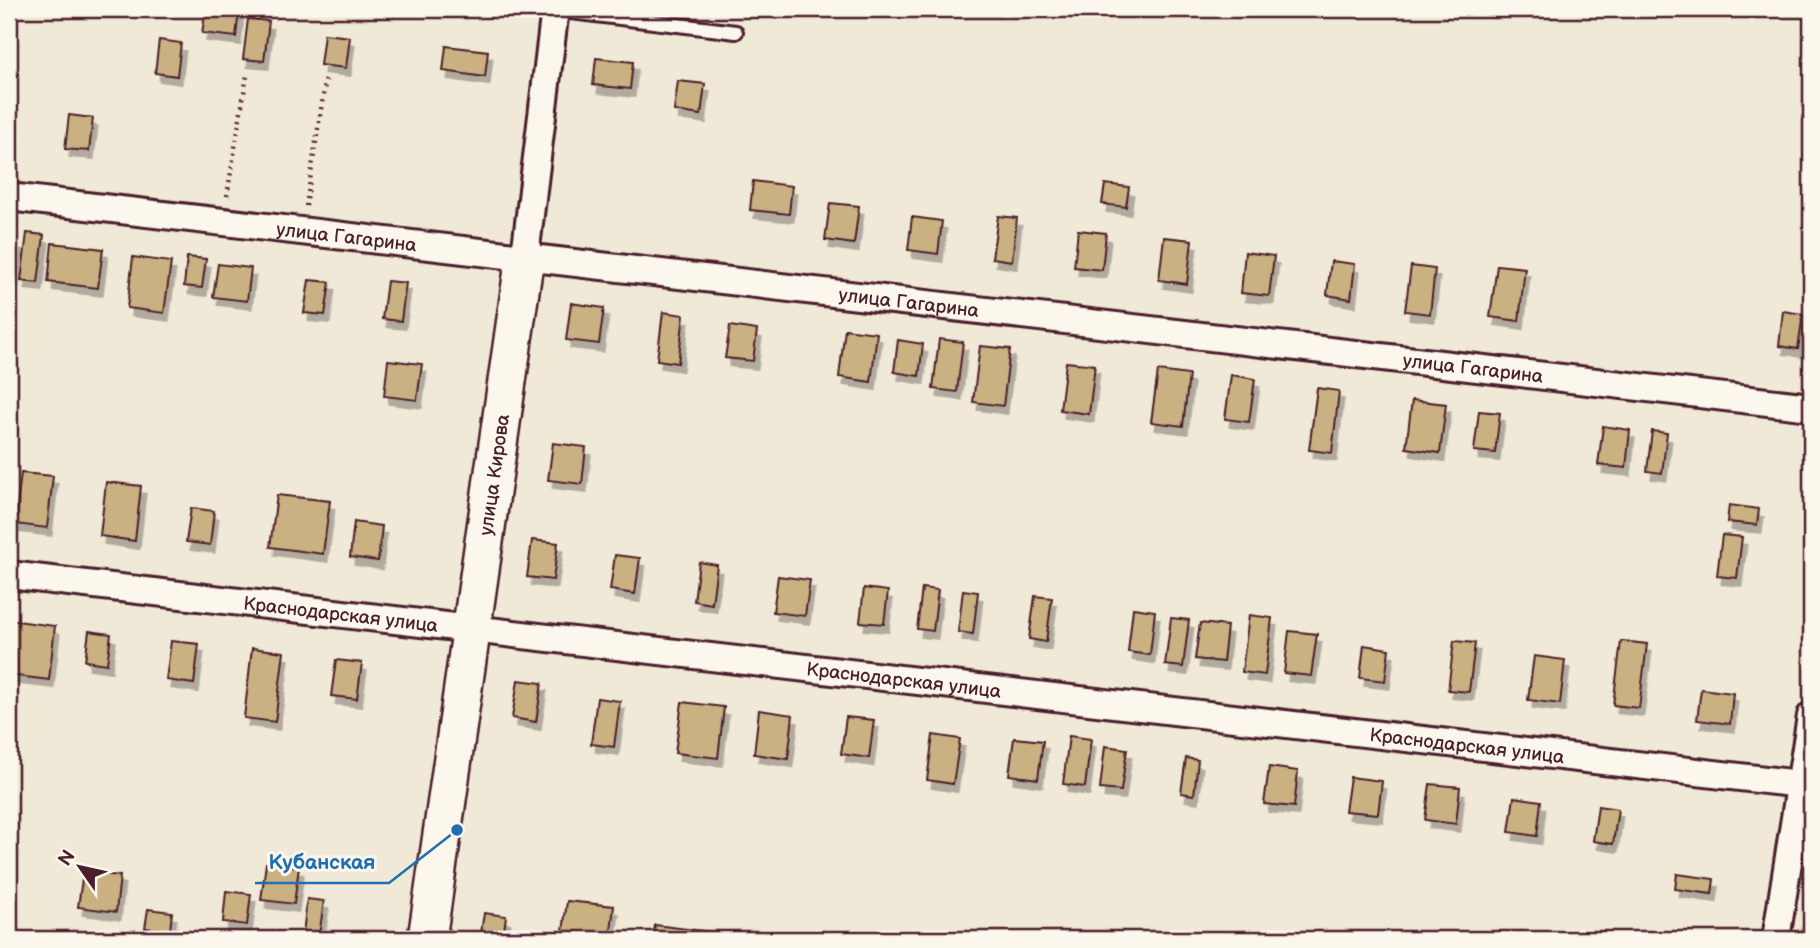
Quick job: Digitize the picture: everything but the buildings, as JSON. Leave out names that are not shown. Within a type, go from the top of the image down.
[{"type":"street","name":"улица Кирова","points":[[427,939],[525,256],[552,9]]},
{"type":"street","name":"улица Гагарина","points":[[9,197],[1811,407]]},
{"type":"street","name":"Краснодарская улица","points":[[9,575],[1805,785]]},
{"type":"street","points":[[1776,939],[1805,785],[1811,716]]},
{"type":"lane","points":[[552,9],[736,32]]},
{"type":"path","points":[[223,221],[247,75]]},
{"type":"path","points":[[302,231],[326,77]]},
{"type":"place","name":"Кубанская","points":[[457,830]]}]
